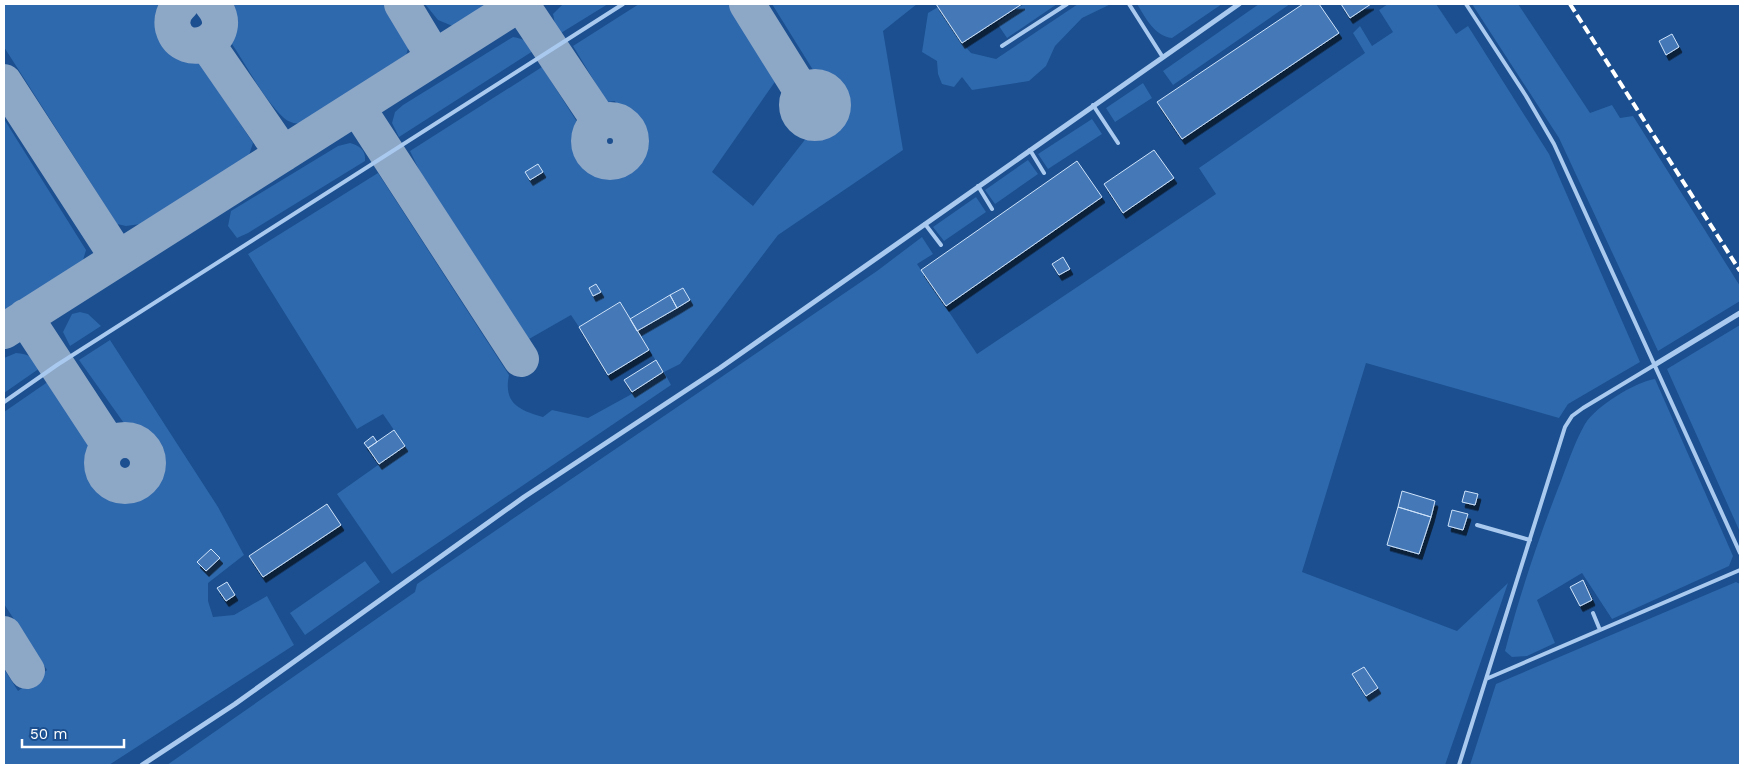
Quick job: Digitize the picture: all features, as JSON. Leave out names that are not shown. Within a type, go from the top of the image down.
[{"type":"street","points":[[142,765],[235,704],[524,497],[720,368],[1162,56],[1239,4]]},
{"type":"street","points":[[1656,364],[1740,313]]},
{"type":"lane","points":[[4,402],[57,365],[623,4]]},
{"type":"lane","points":[[1002,46],[1067,4]]},
{"type":"lane","points":[[1129,4],[1162,56]]},
{"type":"lane","points":[[1466,4],[1526,96],[1554,144],[1656,364],[1740,553]]},
{"type":"lane","points":[[1093,105],[1118,143]]},
{"type":"lane","points":[[1030,150],[1044,173]]},
{"type":"lane","points":[[978,186],[992,209]]},
{"type":"lane","points":[[925,224],[941,245]]},
{"type":"lane","points":[[1459,765],[1565,427],[1572,416],[1656,364]]},
{"type":"lane","points":[[1477,525],[1530,540]]},
{"type":"lane","points":[[1486,679],[1740,570]]},
{"type":"lane","points":[[1593,613],[1600,630]]},
{"type":"shaded area","points":[[4,4],[166,4],[162,19],[166,34],[182,50],[202,55],[208,59],[201,65],[253,143],[248,158],[148,223],[126,226],[117,224],[4,47]]},
{"type":"shaded area","points":[[228,4],[385,4],[409,45],[405,59],[306,123],[295,123],[284,118],[276,110],[232,44],[228,46],[233,20]]},
{"type":"shaded area","points":[[425,4],[492,4],[455,27],[438,20]]},
{"type":"shaded area","points":[[563,4],[608,4],[561,33],[555,24],[553,14]]},
{"type":"shaded area","points":[[639,4],[733,4],[779,76],[712,172],[753,206],[811,132],[832,128],[843,108],[840,93],[834,84],[818,78],[772,4],[917,4],[883,31],[903,150],[778,235],[680,364],[664,372],[671,385],[392,574],[337,494],[405,446],[383,414],[357,429],[248,254],[378,173],[509,375],[509,393],[515,404],[527,412],[543,417],[552,410],[588,418],[630,395],[663,372],[637,331],[690,300],[683,288],[630,319],[619,302],[579,327],[571,315],[529,339],[420,172],[410,151],[542,67],[579,125],[577,141],[589,165],[602,169],[617,170],[620,174],[633,166],[631,161],[639,147],[640,139],[636,125],[625,113],[618,109],[615,101],[607,102],[573,46]]},
{"type":"shaded area","points":[[1024,4],[1057,4],[1007,38],[997,23]]},
{"type":"shaded area","points":[[1078,4],[1111,4],[1082,18],[1055,46],[1046,66],[1029,81],[972,90],[962,77],[954,87],[942,84],[938,74],[937,61],[922,52],[928,13],[938,7],[971,53],[996,59]]},
{"type":"shaded area","points":[[1137,4],[1222,4],[1172,38],[1166,37],[1155,30]]},
{"type":"shaded area","points":[[1259,4],[1290,4],[1173,85],[1163,71]]},
{"type":"shaded area","points":[[1388,4],[1436,4],[1456,34],[1468,26],[1549,154],[1640,362],[1568,404],[1559,418],[1366,363],[1302,572],[1457,631],[1508,583],[1445,765],[167,765],[415,592],[417,584],[877,271],[922,237],[933,254],[917,264],[977,354],[1216,194],[1199,168],[1365,53],[1353,33],[1360,26],[1372,46],[1393,32],[1379,10]]},
{"type":"shaded area","points":[[1472,4],[1518,4],[1590,113],[1612,105],[1620,118],[1633,116],[1740,286],[1740,301],[1658,351],[1559,138]]},
{"type":"shaded area","points":[[513,37],[526,41],[533,51],[399,137],[392,123],[395,112],[403,105]]},
{"type":"shaded area","points":[[1143,83],[1152,98],[1115,122],[1106,108]]},
{"type":"shaded area","points":[[4,119],[86,250],[81,267],[4,314]]},
{"type":"shaded area","points":[[1092,119],[1102,134],[1048,169],[1038,154]]},
{"type":"shaded area","points":[[350,143],[362,149],[365,161],[237,238],[228,226],[231,211],[338,146]]},
{"type":"shaded area","points":[[1028,160],[1038,174],[995,204],[985,190]]},
{"type":"shaded area","points":[[976,197],[986,212],[944,241],[933,227]]},
{"type":"shaded area","points":[[80,312],[88,314],[101,326],[70,346],[63,332],[72,314]]},
{"type":"shaded area","points":[[1740,325],[1740,532],[1667,369]]},
{"type":"shaded area","points":[[110,340],[218,507],[244,555],[208,583],[208,601],[213,617],[234,615],[267,596],[294,645],[109,765],[4,765],[4,669],[18,691],[47,670],[4,604],[4,412],[49,381],[91,442],[89,465],[96,484],[107,494],[120,499],[136,498],[148,490],[156,483],[161,470],[158,447],[144,433],[126,426],[79,360]]},
{"type":"shaded area","points":[[16,353],[30,357],[40,368],[4,393],[4,358]]},
{"type":"shaded area","points":[[1655,379],[1733,556],[1729,566],[1612,619],[1582,573],[1537,600],[1555,643],[1527,656],[1512,657],[1505,651],[1522,590],[1573,449],[1585,424],[1598,410],[1617,396],[1637,385]]},
{"type":"shaded area","points":[[365,561],[380,582],[305,635],[290,613]]},
{"type":"shaded area","points":[[1736,582],[1740,584],[1740,765],[1470,765],[1496,684]]},
{"type":"building","points":[[936,4],[1022,4],[962,43]]},
{"type":"building","points":[[1303,4],[1319,4],[1339,33],[1182,139],[1157,102]]},
{"type":"building","points":[[1341,4],[1371,4],[1350,18]]},
{"type":"building","points":[[1672,34],[1679,47],[1666,55],[1659,41]]},
{"type":"building","points":[[1154,150],[1174,178],[1123,213],[1104,184]]},
{"type":"building","points":[[1077,161],[1102,197],[946,306],[921,270]]},
{"type":"building","points":[[538,164],[543,172],[530,180],[525,172]]},
{"type":"building","points":[[1063,257],[1070,269],[1059,275],[1052,264]]},
{"type":"building","points":[[596,284],[601,292],[593,296],[589,288]]},
{"type":"building","points":[[683,288],[690,300],[677,308],[670,295]]},
{"type":"building","points":[[670,295],[677,308],[637,331],[630,319]]},
{"type":"building","points":[[620,302],[649,350],[608,375],[579,327]]},
{"type":"building","points":[[656,360],[663,372],[632,392],[624,380]]},
{"type":"building","points":[[394,430],[405,446],[379,464],[368,448]]},
{"type":"building","points":[[373,436],[377,442],[368,448],[364,443]]},
{"type":"building","points":[[1402,491],[1435,501],[1431,517],[1398,507]]},
{"type":"building","points":[[1465,491],[1478,494],[1475,505],[1462,502]]},
{"type":"building","points":[[327,504],[341,525],[263,577],[249,556]]},
{"type":"building","points":[[1398,507],[1431,517],[1419,554],[1387,545]]},
{"type":"building","points":[[1452,510],[1468,514],[1463,530],[1448,526]]},
{"type":"building","points":[[211,549],[220,558],[206,571],[197,562]]},
{"type":"building","points":[[1583,580],[1592,600],[1580,606],[1570,587]]},
{"type":"building","points":[[227,582],[235,595],[226,601],[217,588]]},
{"type":"building","points":[[1364,667],[1378,688],[1366,696],[1352,674]]},
{"type":"taxiway","points":[[181,4],[174,15],[172,21],[173,28],[179,39],[187,44],[197,45],[207,43],[220,28],[219,17],[212,4]]},
{"type":"taxiway","points":[[402,4],[434,57]]},
{"type":"taxiway","points":[[4,331],[519,4]]},
{"type":"taxiway","points":[[521,4],[600,122]]},
{"type":"taxiway","points":[[747,4],[802,92]]},
{"type":"taxiway","points":[[207,44],[283,154]]},
{"type":"taxiway","points":[[4,82],[118,258]]},
{"type":"taxiway","points":[[815,87],[822,88],[828,92],[832,98],[833,105],[832,112],[828,118],[822,122],[815,123],[808,122],[802,118],[798,112],[797,105],[798,98],[802,92],[808,88],[815,87]]},
{"type":"taxiway","points":[[357,107],[521,359]]},
{"type":"taxiway","points":[[606,120],[614,120],[625,126],[631,141],[625,156],[614,162],[606,162],[595,156],[589,145],[589,137],[595,126],[606,120]]},
{"type":"taxiway","points":[[25,317],[109,445]]},
{"type":"taxiway","points":[[130,440],[142,446],[147,454],[148,463],[147,472],[142,480],[134,485],[120,486],[108,480],[103,472],[102,458],[108,446],[116,441],[130,440]]},
{"type":"taxiway","points":[[4,634],[27,671]]},
{"type":"railway","points":[[1570,4],[1740,271]]}]
